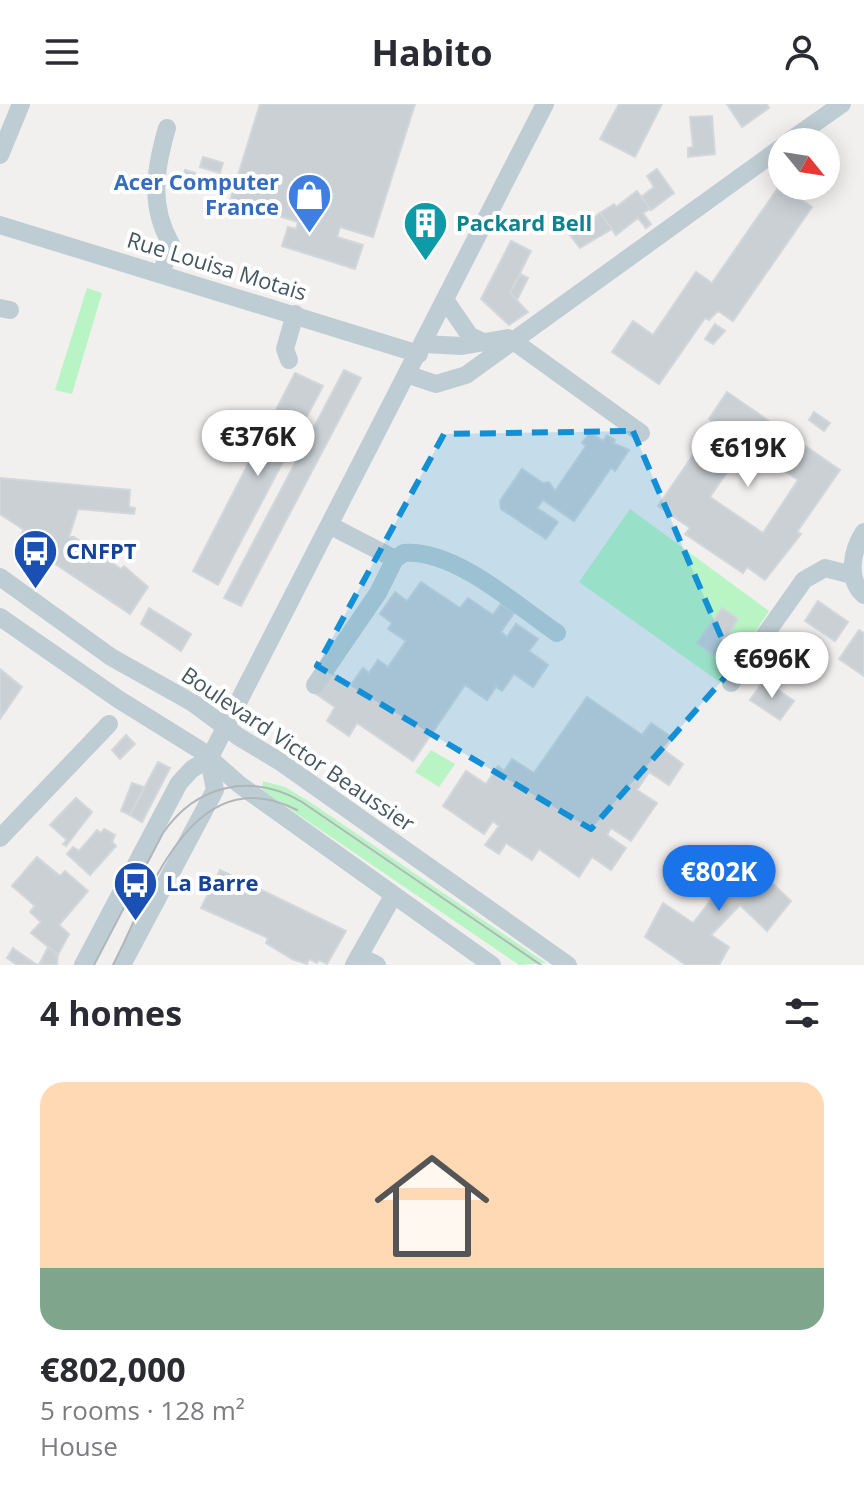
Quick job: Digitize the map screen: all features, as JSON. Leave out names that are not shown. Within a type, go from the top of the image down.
[{"type":"street","points":[[0,136],[8,104]]},
{"type":"street","points":[[0,155],[21,104]]},
{"type":"street","points":[[83,965],[179,783],[192,769],[209,759],[409,375],[545,104]]},
{"type":"street","points":[[808,128],[842,104]]},
{"type":"street","points":[[161,274],[171,244],[159,223],[155,181],[167,128]]},
{"type":"street","points":[[409,375],[436,384],[466,375],[768,157]]},
{"type":"street","name":"Rue Louisa Motais","points":[[0,225],[421,349],[488,344],[515,337]]},
{"type":"street","points":[[446,301],[470,336],[488,344]]},
{"type":"street","points":[[515,337],[641,433]]},
{"type":"street","points":[[462,346],[469,358],[466,375]]},
{"type":"street","points":[[331,526],[395,559]]},
{"type":"street","points":[[864,532],[855,550],[852,575],[864,595]]},
{"type":"street","points":[[315,685],[378,593],[395,559],[410,552],[452,564],[557,633]]},
{"type":"street","points":[[731,683],[804,580],[825,568],[852,575]]},
{"type":"street","name":"Boulevard Victor Beaussier","points":[[0,577],[111,657],[193,703],[225,728],[279,761],[568,965]]},
{"type":"street","points":[[0,617],[209,759],[393,896],[492,965]]},
{"type":"street","points":[[0,838],[109,724]]},
{"type":"street","points":[[122,965],[215,790],[209,759]]},
{"type":"street","points":[[377,965],[357,960],[393,896]]},
{"type":"highlighted area","points":[[633,431],[734,667],[591,829],[317,666],[444,434]]},
{"type":"green space","points":[[87,288],[102,293],[72,394],[55,390]]},
{"type":"green space","points":[[630,509],[769,611],[721,683],[579,582]]},
{"type":"green space","points":[[431,750],[455,764],[439,787],[415,772]]},
{"type":"green space","points":[[263,781],[285,787],[310,802],[546,963],[519,965],[262,790]]},
{"type":"building","points":[[260,104],[415,104],[373,237],[340,227],[337,237],[363,245],[355,269],[282,246],[288,227],[296,229],[298,222],[230,201]]},
{"type":"building","points":[[619,104],[662,104],[635,157],[600,139]]},
{"type":"building","points":[[727,104],[767,104],[769,108],[742,127]]},
{"type":"building","points":[[712,116],[715,154],[688,157],[688,148],[693,147],[690,117]]},
{"type":"building","points":[[203,157],[223,163],[220,173],[200,167]]},
{"type":"building","points":[[657,169],[674,193],[651,210],[641,197],[654,187],[647,176]]},
{"type":"building","points":[[185,170],[195,173],[190,188],[181,185]]},
{"type":"building","points":[[637,191],[650,209],[643,213],[651,224],[646,228],[638,218],[616,235],[600,213],[614,204],[616,207]]},
{"type":"building","points":[[770,200],[802,200],[812,207],[733,321],[718,311],[709,320],[705,318],[659,384],[612,352],[633,321],[653,335],[696,272],[712,283]]},
{"type":"building","points":[[600,213],[612,229],[580,248],[570,235]]},
{"type":"building","points":[[511,241],[531,251],[510,293],[528,312],[509,325],[481,299]]},
{"type":"building","points":[[520,274],[528,278],[517,300],[510,293]]},
{"type":"building","points":[[715,324],[725,331],[713,344],[705,339]]},
{"type":"building","points":[[344,370],[361,378],[241,606],[224,598]]},
{"type":"building","points":[[295,373],[323,386],[218,585],[193,571]]},
{"type":"building","points":[[727,392],[840,470],[797,532],[801,534],[765,580],[747,567],[743,573],[685,534],[690,528],[658,506],[715,423],[709,419]],"holes":[[[746,444],[798,480],[763,533],[710,497]]]},
{"type":"building","points":[[814,412],[830,423],[824,431],[809,420]]},
{"type":"building","points":[[590,432],[603,441],[607,435],[615,440],[613,443],[629,450],[615,471],[611,468],[574,521],[543,500],[537,508],[558,522],[546,539],[501,509],[500,501],[522,469],[543,483],[549,482],[555,491],[586,446],[582,443]]},
{"type":"building","points":[[0,478],[130,490],[129,507],[135,508],[134,514],[78,509],[69,537],[74,537],[121,569],[124,566],[148,587],[130,614],[18,539],[24,530],[0,514]]},
{"type":"building","points":[[421,582],[460,608],[468,598],[493,615],[501,604],[514,613],[501,632],[507,637],[516,624],[538,639],[529,651],[548,665],[533,687],[514,674],[502,691],[496,687],[487,700],[465,685],[413,761],[357,723],[349,736],[327,721],[335,707],[316,694],[331,673],[350,686],[363,668],[369,673],[378,660],[388,667],[406,641],[388,629],[392,623],[380,614],[395,592],[407,601]]},
{"type":"building","points":[[818,601],[848,622],[835,641],[805,621]]},
{"type":"building","points":[[149,608],[191,634],[181,651],[141,624]]},
{"type":"building","points":[[722,608],[738,619],[714,655],[697,643]]},
{"type":"building","points":[[859,630],[864,633],[864,676],[839,659]]},
{"type":"building","points":[[0,669],[22,687],[0,719]]},
{"type":"building","points":[[764,680],[794,701],[780,720],[750,700]]},
{"type":"building","points":[[587,697],[642,735],[651,723],[673,738],[664,750],[683,764],[669,785],[649,772],[637,790],[657,803],[631,841],[611,828],[607,835],[626,848],[611,870],[592,857],[579,877],[539,849],[532,860],[506,843],[499,854],[485,845],[499,826],[493,821],[484,834],[443,806],[466,771],[486,784],[498,766],[504,771],[512,759],[534,773]]},
{"type":"building","points":[[126,735],[135,744],[120,759],[112,750]]},
{"type":"building","points":[[158,762],[170,768],[142,822],[130,815]]},
{"type":"building","points":[[132,783],[144,787],[130,815],[121,811]]},
{"type":"building","points":[[76,798],[92,812],[66,846],[63,844],[67,840],[50,825]]},
{"type":"building","points":[[104,829],[115,835],[112,842],[116,846],[90,875],[67,854],[73,847],[79,851],[97,830],[101,833]]},
{"type":"building","points":[[733,846],[791,901],[767,931],[740,905],[711,935],[729,947],[719,965],[686,965],[645,937],[663,903],[693,923],[721,887],[710,876]]},
{"type":"building","points":[[37,857],[60,876],[65,871],[88,891],[59,925],[69,934],[58,955],[31,933],[41,922],[30,912],[35,906],[12,886]]},
{"type":"building","points":[[220,870],[346,931],[327,964],[309,959],[307,964],[292,959],[266,943],[268,938],[201,908]]},
{"type":"building","points":[[48,947],[58,954],[57,965],[39,965]]},
{"type":"building","points":[[13,948],[37,965],[17,965],[7,958]]},
{"type":"tram line","points":[[94,965],[163,833],[176,817],[208,794],[244,786],[263,787],[302,802],[541,965]]},
{"type":"tram line","points":[[113,965],[159,871],[179,841],[202,817],[229,802],[260,798],[297,810]]},
{"type":"place","name":"Acer Computer France","points":[[310,234]]},
{"type":"place","name":"Packard Bell","points":[[425,262]]},
{"type":"place","name":"CNFPT","points":[[35,590]]},
{"type":"place","name":"La Barre","points":[[135,922]]}]
